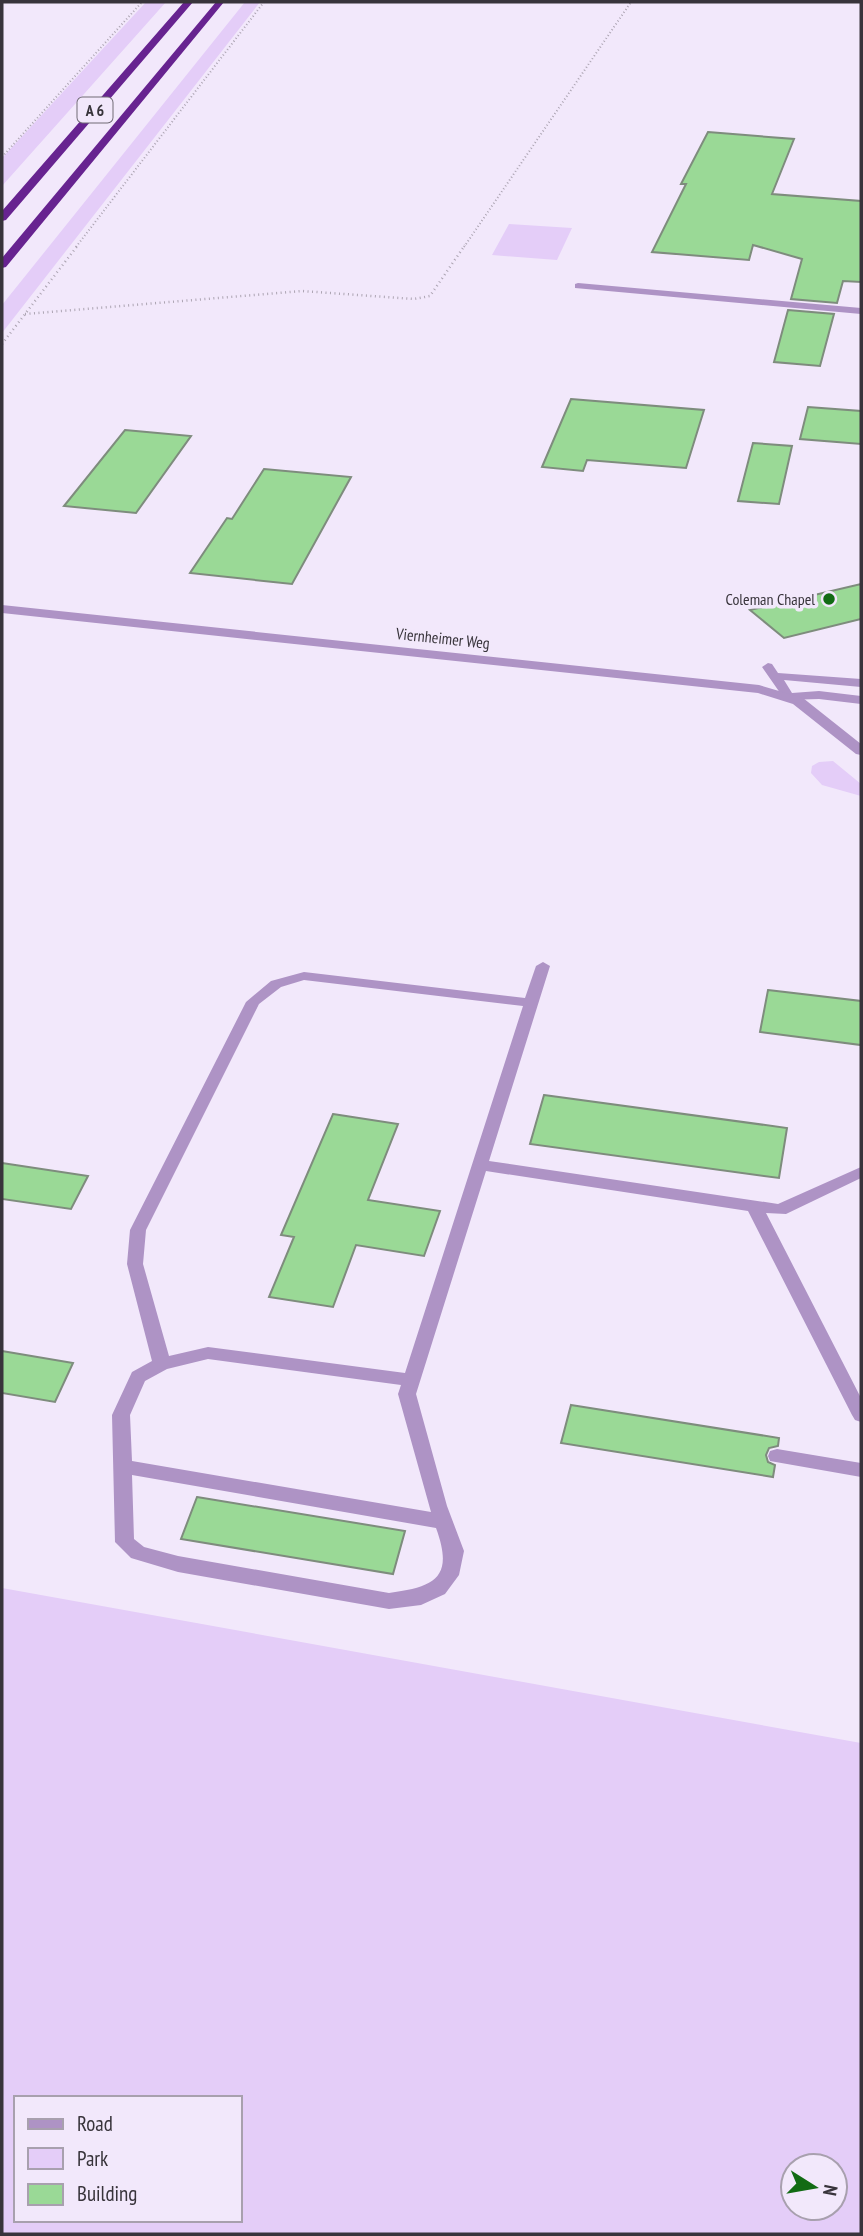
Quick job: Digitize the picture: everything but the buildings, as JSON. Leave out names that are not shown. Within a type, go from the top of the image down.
[{"type":"highway","name":"A 6","points":[[2,218],[189,2]]},
{"type":"highway","name":"A 6","points":[[2,265],[220,2]]},
{"type":"street","name":"Viernheimer Weg","points":[[2,608],[759,689],[789,697],[809,709],[861,751]]},
{"type":"lane","points":[[578,286],[861,312]]},
{"type":"lane","points":[[861,683],[771,671],[789,697],[819,695],[861,700]]},
{"type":"lane","points":[[411,1380],[208,1353],[162,1364],[138,1377],[121,1415],[125,1542],[138,1553],[178,1564],[389,1601],[421,1598],[438,1589],[449,1575],[454,1551],[407,1394],[543,966]]},
{"type":"lane","points":[[162,1364],[135,1264],[138,1230],[253,1002],[268,986],[284,979],[304,976],[531,1003]]},
{"type":"lane","points":[[481,1165],[780,1210],[861,1172]]},
{"type":"lane","points":[[754,1206],[861,1415]]},
{"type":"lane","points":[[776,1456],[861,1470]]},
{"type":"lane","points":[[122,1466],[444,1522]]},
{"type":"path","points":[[2,157],[142,2]]},
{"type":"path","points":[[2,344],[264,2]]},
{"type":"path","points":[[25,314],[302,291],[414,299],[429,296],[631,2]]},
{"type":"green space","points":[[146,2],[166,2],[2,186],[2,158]]},
{"type":"green space","points":[[245,2],[260,2],[2,333],[2,305]]},
{"type":"green space","points":[[509,224],[572,228],[557,260],[492,255]]},
{"type":"green space","points":[[833,761],[861,784],[861,796],[822,785],[811,773],[812,766],[819,762]]},
{"type":"green space","points":[[2,1588],[861,1743],[861,2234],[2,2234]]},
{"type":"place","name":"Coleman Chapel","points":[[829,599]]}]
